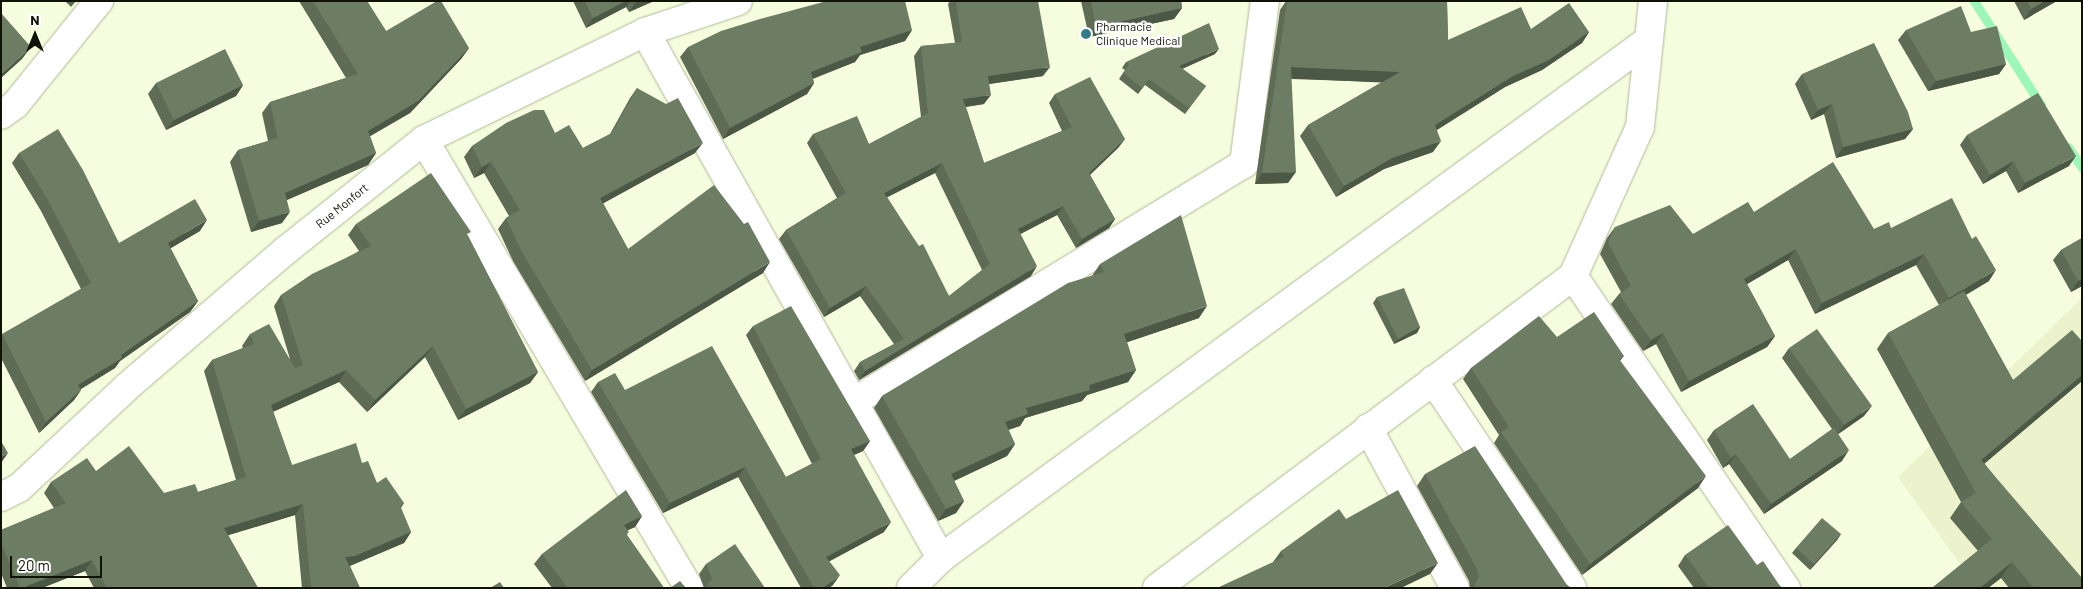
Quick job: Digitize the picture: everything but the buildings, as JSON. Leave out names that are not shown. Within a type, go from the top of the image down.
[{"type":"street","points":[[1,115],[15,105],[99,1]]},
{"type":"street","points":[[855,401],[1244,164],[1265,1]]},
{"type":"street","points":[[1166,585],[1368,428],[1573,276],[1640,127],[1652,1]]},
{"type":"street","name":"Rue Monfort","points":[[1,497],[19,488],[128,386],[277,258],[424,140],[645,32],[734,2]]},
{"type":"street","points":[[645,32],[855,401],[941,558]]},
{"type":"street","points":[[911,588],[941,558],[1648,40]]},
{"type":"street","points":[[424,140],[689,588]]},
{"type":"street","points":[[1573,276],[1786,588]]},
{"type":"street","points":[[1433,380],[1572,588]]},
{"type":"street","points":[[1368,428],[1455,588]]},
{"type":"shaded area","points":[[2082,298],[2082,588],[1977,588],[1898,477]]},
{"type":"waterway","points":[[1974,1],[2041,105]]},
{"type":"waterway","points":[[2068,147],[2082,168]]},
{"type":"place","name":"Pharmacie Clinique Medical","points":[[1086,34]]}]
